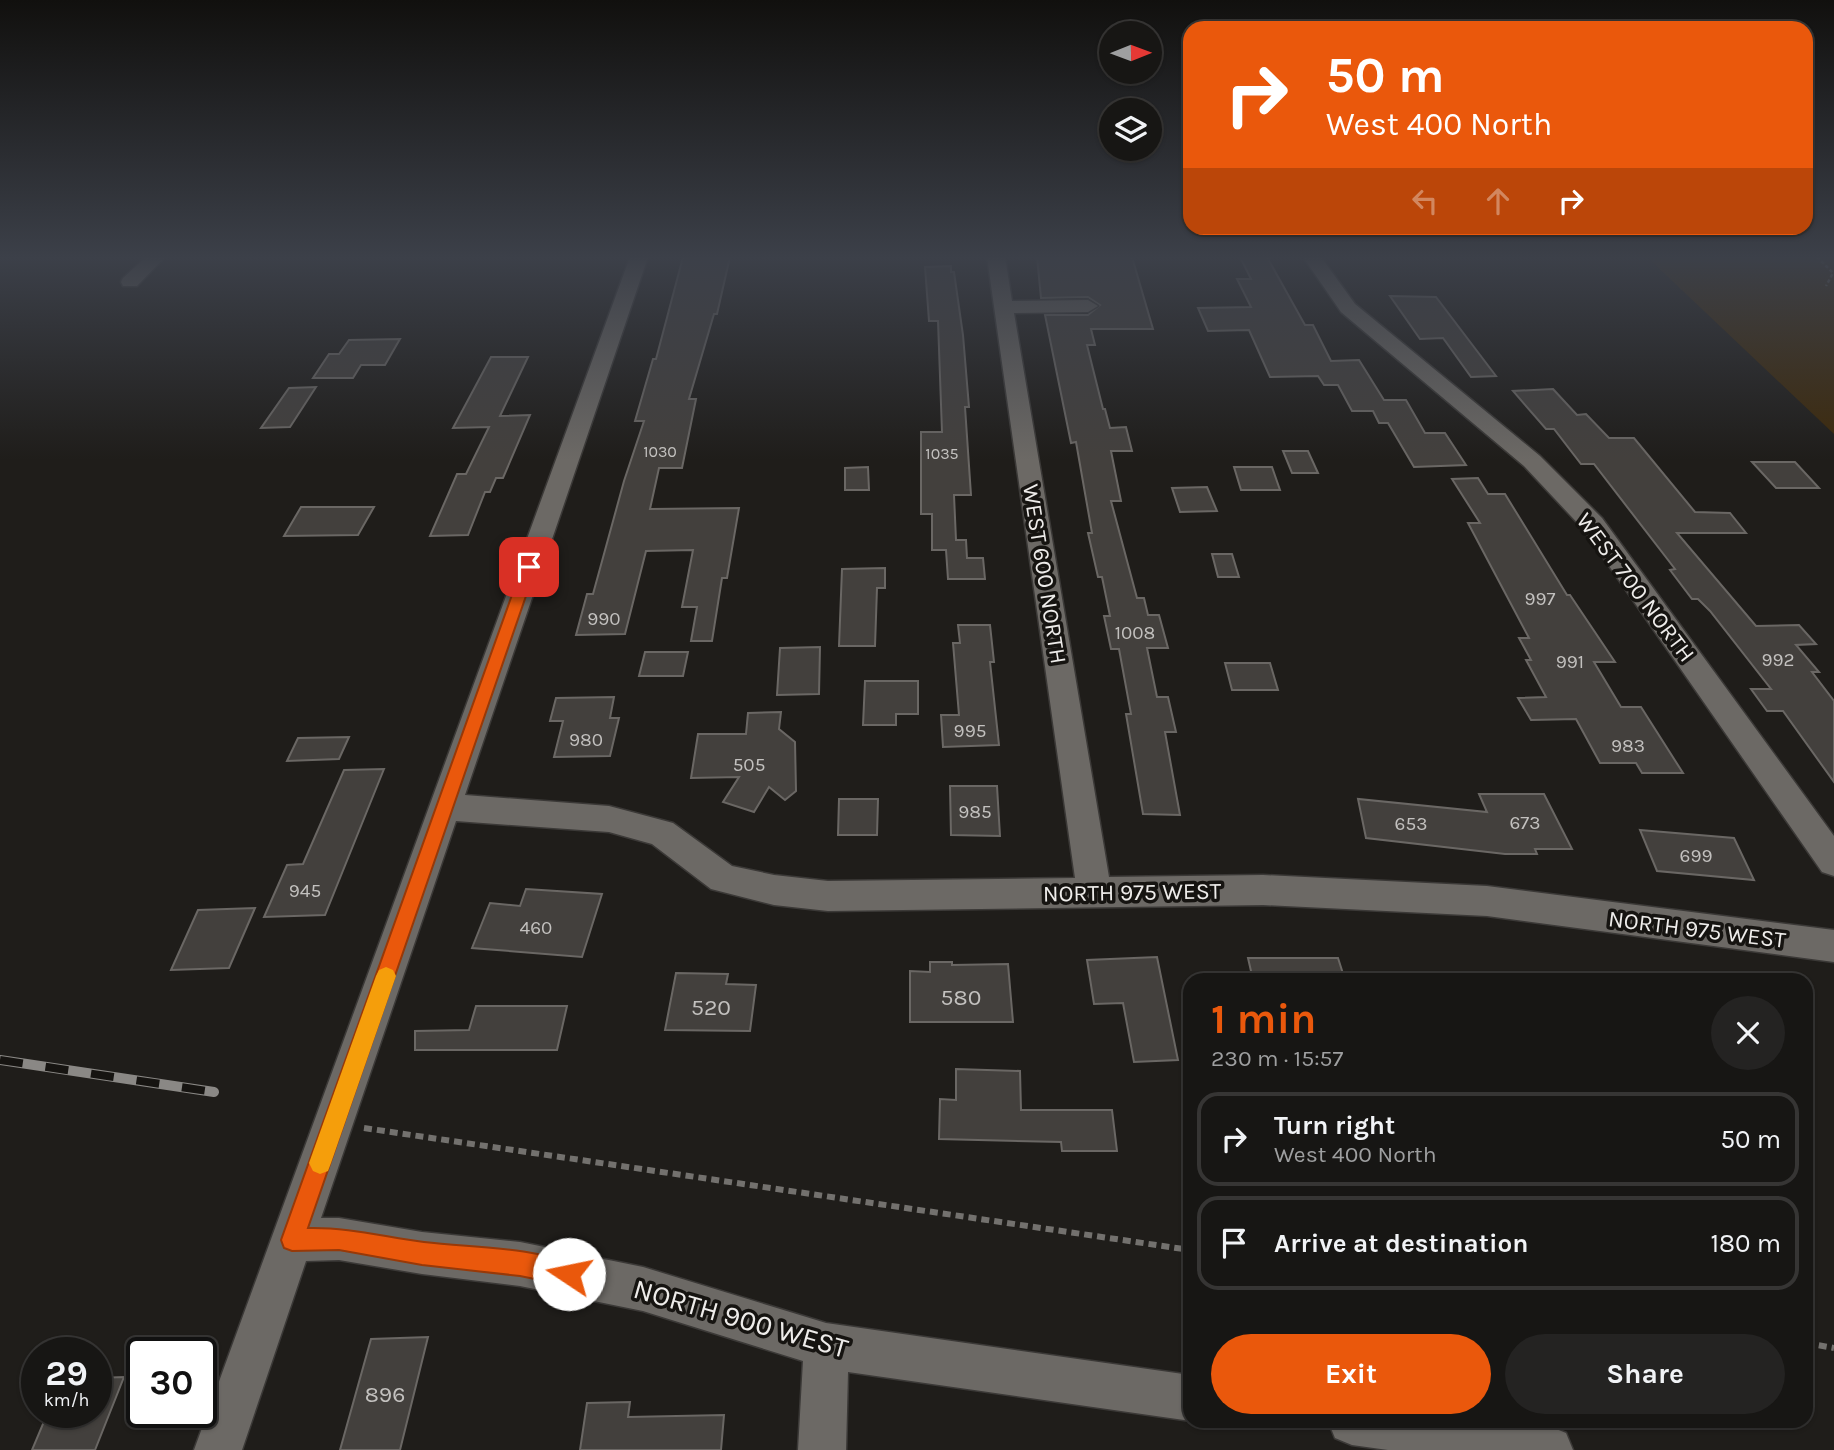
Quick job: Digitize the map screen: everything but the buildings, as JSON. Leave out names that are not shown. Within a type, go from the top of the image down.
[{"type":"street","points":[[218,1450],[615,325]]},
{"type":"street","name":"WEST 600 NORTH","points":[[1007,325],[1094,892]]},
{"type":"street","name":"WEST 700 NORTH","points":[[1368,325],[1532,461],[1593,524],[1834,862]]},
{"type":"street","name":"NORTH 975 WEST","points":[[445,807],[609,819],[662,833],[723,879],[774,890],[828,896],[1264,890],[1487,901],[1834,946]]},
{"type":"street","name":"NORTH 900 WEST","points":[[292,1240],[339,1239],[422,1253],[520,1264],[643,1289],[826,1346],[1183,1397]]},
{"type":"street","points":[[821,1450],[826,1346]]},
{"type":"street","points":[[1402,1428],[1549,1450]]},
{"type":"path","points":[[377,1128],[1183,1249]]},
{"type":"path","points":[[1813,1344],[1834,1348]]},
{"type":"shaded area","points":[[1718,325],[1834,325],[1834,434]]},
{"type":"railway","points":[[0,1060],[214,1092]]},
{"type":"slow traffic","points":[[320,1163],[386,976]]},
{"type":"route","points":[[529,567],[292,1240],[339,1239],[422,1253],[520,1264],[569,1274]]}]
